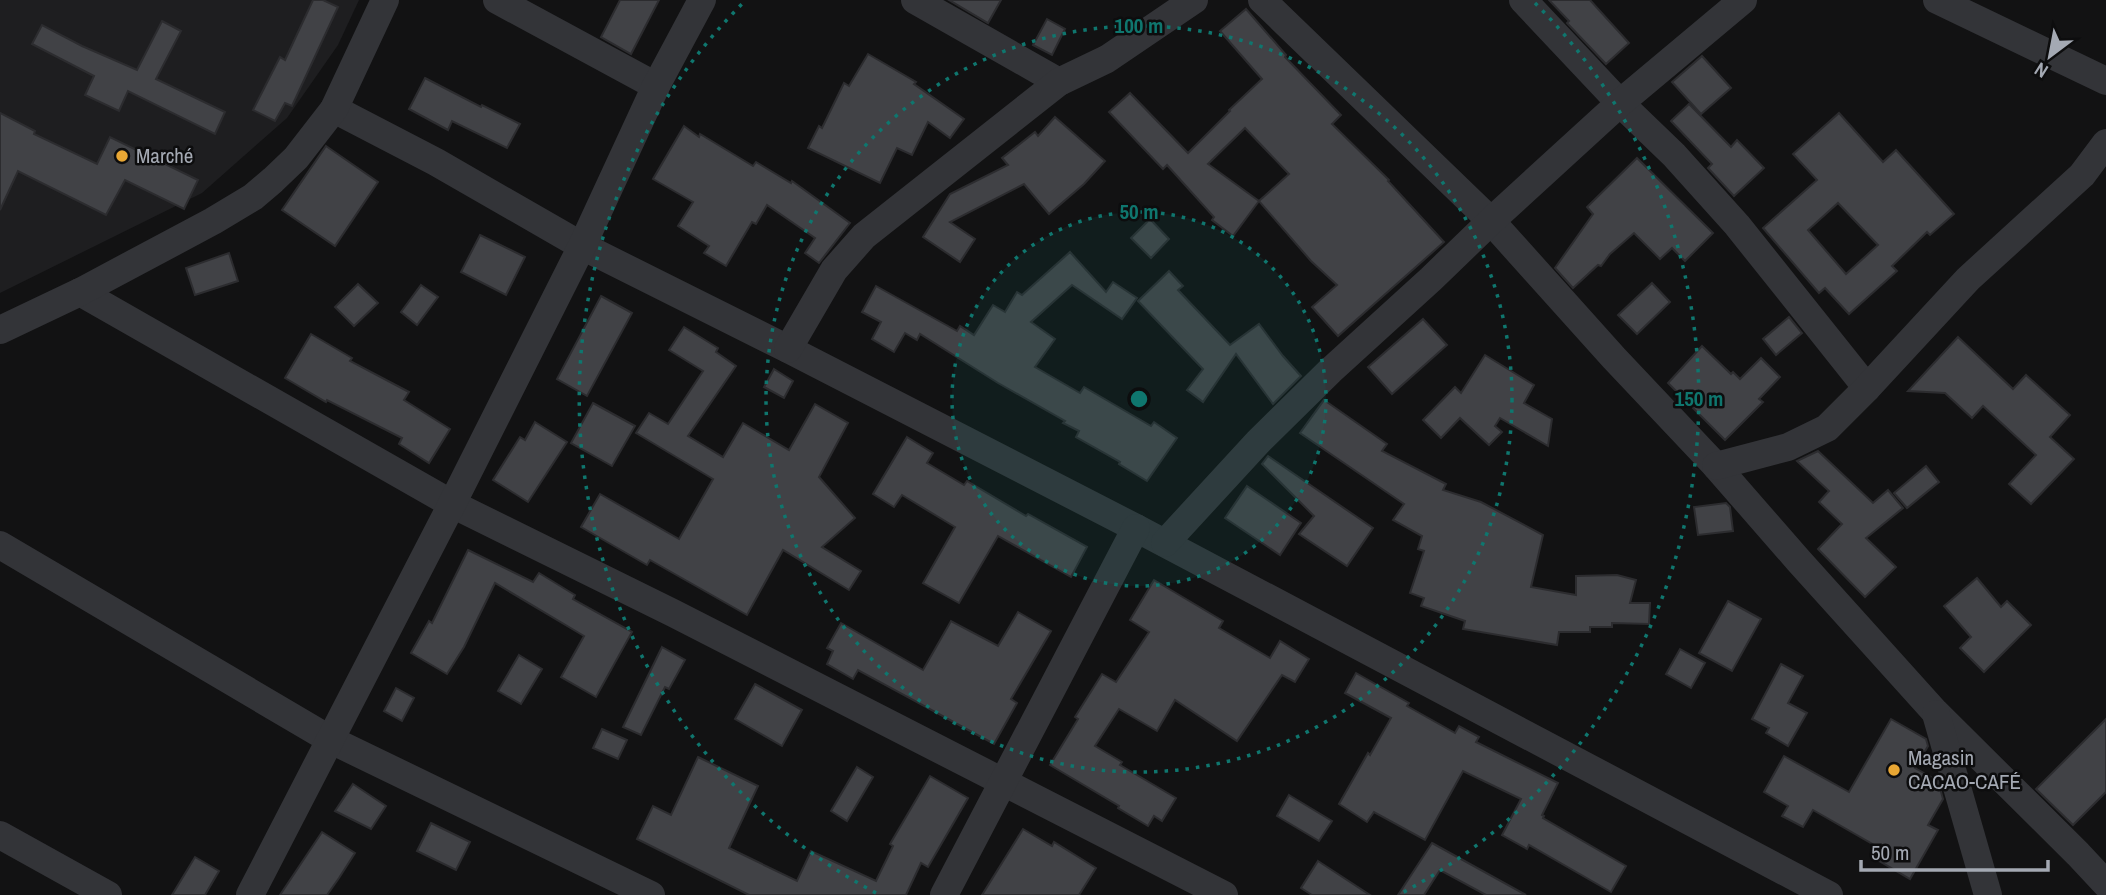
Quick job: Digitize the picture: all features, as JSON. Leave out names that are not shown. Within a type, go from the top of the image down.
[{"type":"street","points":[[0,330],[80,292],[213,221],[253,197],[274,180],[296,158],[334,109],[385,0]]},
{"type":"street","points":[[497,0],[656,86]]},
{"type":"street","points":[[250,895],[452,504],[582,246],[656,86],[702,0]]},
{"type":"street","points":[[915,0],[1059,82]]},
{"type":"street","points":[[788,349],[834,270],[864,236],[1059,82],[1107,59],[1194,0]]},
{"type":"street","points":[[1262,0],[1491,221],[1935,712],[2106,884]]},
{"type":"street","points":[[1523,0],[1620,103],[1674,155],[1737,225],[1867,388]]},
{"type":"street","points":[[1165,543],[1258,442],[1330,371],[1620,103],[1743,0]]},
{"type":"street","points":[[1937,0],[2106,81]]},
{"type":"street","points":[[334,109],[436,162],[582,246],[1165,543],[1829,895]]},
{"type":"street","points":[[1716,467],[1788,447],[1827,428],[1968,279],[2082,175],[2106,142]]},
{"type":"street","points":[[80,292],[452,504],[673,613],[1224,895]]},
{"type":"street","points":[[944,895],[1136,528]]},
{"type":"street","points":[[0,545],[331,740],[651,895]]},
{"type":"street","points":[[1935,712],[1988,895]]},
{"type":"street","points":[[0,835],[108,895]]},
{"type":"shaded area","name":"Marché","points":[[0,0],[359,0],[338,45],[287,118],[202,193],[0,293]]},
{"type":"building","points":[[313,0],[323,0],[338,7],[292,106],[285,103],[275,121],[253,110],[280,57],[285,60]]},
{"type":"building","points":[[620,0],[659,0],[631,54],[601,37]]},
{"type":"building","points":[[949,0],[1001,0],[988,23]]},
{"type":"building","points":[[1549,0],[1590,0],[1629,43],[1606,64]]},
{"type":"building","points":[[1246,9],[1285,57],[1341,115],[1332,124],[1389,180],[1444,242],[1338,336],[1312,307],[1337,285],[1311,261],[1259,201],[1233,236],[1212,220],[1214,217],[1167,165],[1163,169],[1109,112],[1130,93],[1188,153],[1262,79],[1220,31]],"holes":[[[1245,128],[1289,174],[1259,201],[1208,164]]]},
{"type":"building","points":[[1047,19],[1065,29],[1052,55],[1033,45]]},
{"type":"building","points":[[162,21],[181,31],[156,79],[225,112],[215,134],[128,91],[119,111],[85,95],[94,76],[32,44],[42,25],[137,70]]},
{"type":"building","points":[[868,54],[916,82],[914,84],[964,119],[950,138],[928,122],[912,155],[897,148],[880,183],[808,148],[819,126],[822,128],[844,83],[849,86]]},
{"type":"building","points":[[1702,56],[1731,88],[1701,114],[1672,82]]},
{"type":"building","points":[[425,78],[520,124],[507,148],[452,121],[448,130],[409,109]]},
{"type":"building","points":[[1689,104],[1731,147],[1737,140],[1764,168],[1734,196],[1708,168],[1712,164],[1671,121]]},
{"type":"building","points":[[0,113],[35,131],[34,134],[97,164],[110,137],[198,180],[184,209],[125,180],[106,215],[18,171],[0,210]]},
{"type":"building","points":[[1839,113],[1883,162],[1896,150],[1954,214],[1930,235],[1927,232],[1892,266],[1897,271],[1849,314],[1825,288],[1819,293],[1763,228],[1817,180],[1793,154]],"holes":[[[1838,203],[1878,245],[1846,274],[1808,230]]]},
{"type":"building","points":[[1055,117],[1105,161],[1084,184],[1049,214],[1024,184],[950,222],[975,239],[960,262],[923,237],[950,194],[1008,165],[1002,158],[1035,132],[1038,136]]},
{"type":"building","points":[[684,126],[753,166],[756,162],[791,183],[792,181],[850,223],[819,263],[805,253],[815,238],[767,205],[756,224],[752,222],[726,266],[704,253],[709,246],[678,226],[693,202],[653,179]]},
{"type":"building","points":[[326,146],[378,182],[335,246],[282,210]]},
{"type":"building","points":[[1637,158],[1713,233],[1685,261],[1672,248],[1660,259],[1634,233],[1610,254],[1601,266],[1598,265],[1573,288],[1555,268],[1593,214],[1587,207]]},
{"type":"building","points":[[1150,219],[1169,239],[1151,258],[1131,238]]},
{"type":"building","points":[[480,235],[525,257],[506,295],[461,272]]},
{"type":"building","points":[[1070,252],[1106,292],[1113,282],[1137,298],[1122,319],[1072,285],[1031,322],[1055,339],[1035,367],[1080,393],[1084,387],[1151,426],[1154,422],[1177,438],[1147,481],[1076,437],[1079,431],[1063,423],[1065,421],[920,334],[917,340],[905,333],[894,352],[872,339],[881,322],[862,312],[876,286],[957,331],[960,326],[974,335],[993,305],[1005,312],[1017,292],[1022,295]]},
{"type":"building","points":[[229,253],[238,281],[195,295],[186,268]]},
{"type":"building","points":[[1169,271],[1183,286],[1178,290],[1230,345],[1259,324],[1301,376],[1273,404],[1236,354],[1203,402],[1187,390],[1203,369],[1138,301]]},
{"type":"building","points":[[1652,283],[1670,302],[1637,334],[1618,315]]},
{"type":"building","points":[[358,284],[378,303],[354,326],[335,307]]},
{"type":"building","points":[[421,285],[438,297],[417,325],[401,312]]},
{"type":"building","points":[[601,296],[632,313],[587,396],[557,379]]},
{"type":"building","points":[[1789,317],[1802,333],[1776,355],[1763,339]]},
{"type":"building","points":[[1423,319],[1447,345],[1392,394],[1368,367]]},
{"type":"building","points":[[684,327],[718,348],[716,352],[736,366],[688,436],[723,457],[743,423],[789,450],[815,404],[848,423],[819,477],[855,518],[822,547],[861,571],[849,590],[783,550],[747,615],[650,560],[647,565],[581,527],[600,494],[679,539],[713,479],[636,433],[649,413],[668,424],[703,371],[669,350]]},
{"type":"building","points":[[311,334],[352,358],[350,361],[409,392],[404,400],[450,429],[429,463],[399,444],[402,438],[327,400],[326,402],[285,378]]},
{"type":"building","points":[[1958,337],[2013,389],[2026,375],[2070,415],[2050,437],[2074,459],[2031,504],[2009,484],[2036,455],[1983,406],[1972,418],[1945,393],[1908,391]]},
{"type":"building","points":[[1702,346],[1731,374],[1733,372],[1740,379],[1761,358],[1780,377],[1759,399],[1763,402],[1725,440],[1668,383]]},
{"type":"building","points":[[1485,355],[1534,385],[1524,403],[1552,419],[1548,446],[1500,418],[1495,426],[1502,432],[1489,445],[1460,418],[1441,438],[1423,420],[1455,387],[1461,393]]},
{"type":"building","points":[[774,369],[793,381],[784,398],[764,387]]},
{"type":"building","points":[[1324,400],[1387,444],[1382,451],[1446,484],[1443,490],[1481,502],[1543,535],[1531,587],[1576,595],[1576,576],[1617,575],[1636,580],[1630,603],[1650,603],[1649,624],[1612,623],[1612,627],[1590,627],[1590,632],[1559,632],[1557,645],[1463,629],[1465,621],[1421,606],[1424,598],[1410,593],[1424,551],[1418,549],[1422,536],[1393,520],[1404,504],[1300,433]]},
{"type":"building","points":[[593,403],[635,426],[612,466],[571,443]]},
{"type":"building","points":[[535,422],[567,442],[528,502],[493,480],[520,437],[525,440]]},
{"type":"building","points":[[907,437],[933,453],[927,463],[964,485],[967,481],[1026,516],[1028,514],[1087,547],[1071,577],[998,536],[959,603],[923,583],[955,527],[902,495],[894,507],[873,494]]},
{"type":"building","points":[[1818,451],[1873,503],[1888,490],[1903,508],[1866,538],[1896,567],[1865,597],[1818,549],[1842,524],[1819,502],[1829,491],[1797,461]]},
{"type":"building","points":[[1268,456],[1373,528],[1347,566],[1299,534],[1314,516],[1262,464]]},
{"type":"building","points":[[1926,466],[1939,482],[1907,508],[1894,493]]},
{"type":"building","points":[[1247,486],[1301,523],[1280,555],[1225,518]]},
{"type":"building","points":[[1726,503],[1730,507],[1733,531],[1698,535],[1694,507]]},
{"type":"building","points":[[468,550],[533,582],[539,573],[575,595],[573,599],[632,632],[596,697],[561,677],[584,636],[495,583],[464,647],[447,674],[411,653],[429,621],[432,623]]},
{"type":"building","points":[[1977,578],[2001,607],[2007,601],[2031,625],[1984,672],[1960,648],[1971,637],[1944,606]]},
{"type":"building","points":[[1154,580],[1223,621],[1219,628],[1270,658],[1280,641],[1309,659],[1295,682],[1282,675],[1237,741],[1175,700],[1157,731],[1119,709],[1095,746],[1122,762],[1120,765],[1176,798],[1162,821],[1154,816],[1148,826],[1050,765],[1078,719],[1075,717],[1102,674],[1116,682],[1149,632],[1130,620]]},
{"type":"building","points":[[1728,601],[1761,619],[1732,671],[1699,653]]},
{"type":"building","points":[[1018,612],[1051,631],[1011,699],[1017,703],[994,744],[858,670],[853,679],[827,664],[833,651],[827,648],[841,623],[923,670],[951,621],[998,646]]},
{"type":"building","points":[[662,647],[685,660],[669,689],[665,687],[641,735],[623,727]]},
{"type":"building","points":[[1680,649],[1705,663],[1691,688],[1666,674]]},
{"type":"building","points":[[519,655],[542,669],[521,704],[498,691]]},
{"type":"building","points":[[1781,664],[1803,676],[1788,703],[1807,713],[1788,746],[1766,733],[1769,728],[1752,719]]},
{"type":"building","points":[[1356,673],[1455,733],[1459,726],[1479,737],[1476,742],[1558,783],[1542,815],[1543,818],[1626,866],[1611,892],[1529,845],[1527,849],[1502,835],[1521,799],[1463,771],[1425,840],[1374,812],[1367,822],[1339,804],[1391,718],[1345,693]]},
{"type":"building","points":[[755,684],[802,710],[782,746],[735,719]]},
{"type":"building","points":[[396,688],[414,698],[402,721],[384,711]]},
{"type":"building","points":[[1891,719],[1926,739],[1928,746],[1915,768],[1938,781],[1943,799],[1928,825],[1938,830],[1910,879],[1876,859],[1881,849],[1813,810],[1803,827],[1782,816],[1788,806],[1764,792],[1784,756],[1849,792]]},
{"type":"building","points":[[2106,719],[2106,792],[2073,825],[2036,789]]},
{"type":"building","points":[[602,729],[627,740],[618,759],[593,748]]},
{"type":"building","points":[[698,757],[758,786],[729,848],[797,881],[811,851],[876,881],[893,846],[890,844],[930,776],[968,798],[928,867],[921,863],[906,895],[749,895],[637,839],[653,806],[671,815]]},
{"type":"building","points":[[857,767],[873,777],[847,821],[831,811]]},
{"type":"building","points":[[353,784],[386,806],[371,829],[335,811]]},
{"type":"building","points":[[1289,795],[1332,821],[1319,841],[1277,816]]},
{"type":"building","points":[[431,823],[470,842],[456,870],[417,851]]},
{"type":"building","points":[[1023,829],[1052,846],[1054,842],[1096,868],[1079,895],[982,895]]},
{"type":"building","points":[[322,832],[355,853],[339,878],[327,895],[280,895]]},
{"type":"building","points":[[1432,843],[1526,895],[1486,895],[1440,870],[1424,895],[1398,895]]},
{"type":"building","points":[[195,857],[219,871],[205,895],[172,895]]},
{"type":"building","points":[[1318,861],[1370,895],[1312,895],[1301,888]]},
{"type":"place","name":"Marché","points":[[122,156]]},
{"type":"place","name":"Magasin CACAO-CAFÉ","points":[[1894,770]]}]
